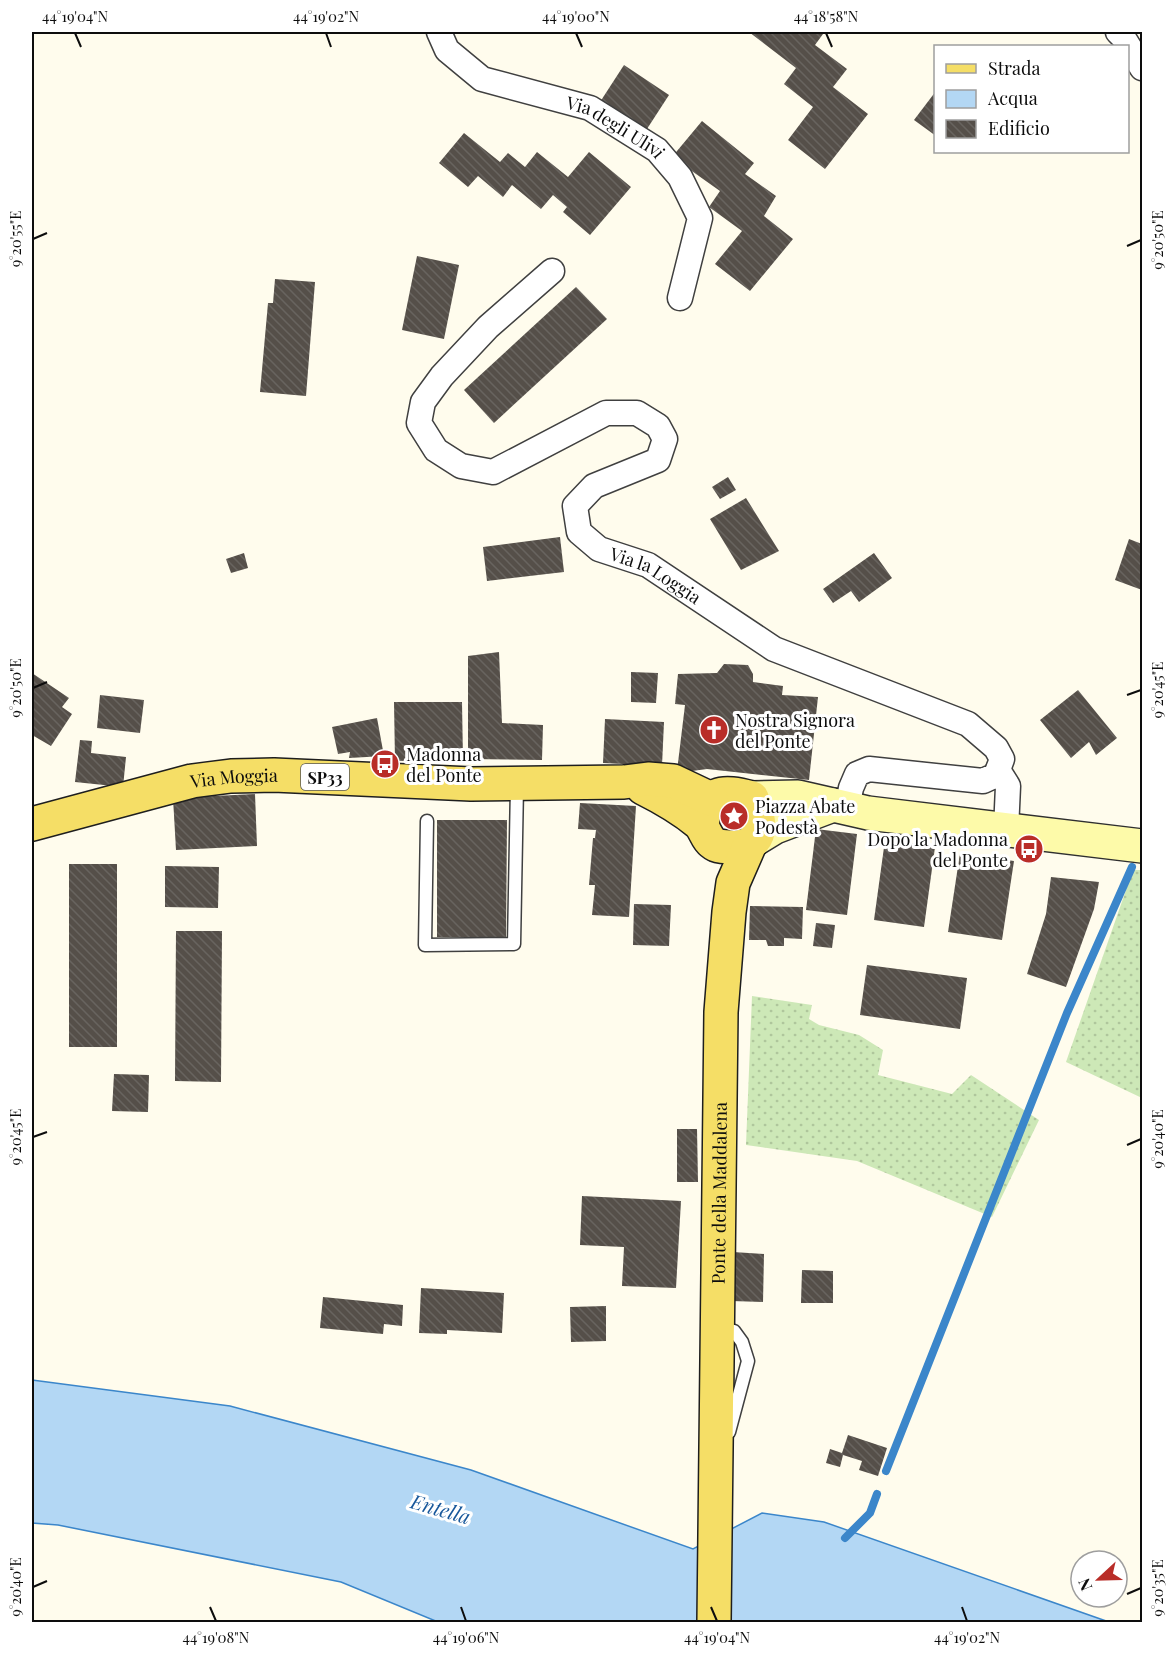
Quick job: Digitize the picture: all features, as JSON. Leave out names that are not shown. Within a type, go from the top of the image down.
[{"type":"main road","name":"Via Moggia","points":[[32,824],[192,781],[231,776],[274,775],[517,785],[624,782],[648,779],[673,781],[706,821],[717,845],[731,847],[754,841]]},
{"type":"main road","name":"SP33","points":[[706,821],[716,795],[732,794],[752,798]]},
{"type":"main road","points":[[752,798],[757,811],[759,827],[754,841]]},
{"type":"main road","name":"Ponte della Maddalena","points":[[706,821],[717,913],[718,985],[721,1012]]},
{"type":"main road","name":"Ponte della Maddalena","points":[[714,1623],[721,1012],[733,883],[754,841]]},
{"type":"street","name":"Via degli Ulivi","points":[[439,32],[447,50],[482,79],[590,108],[657,150],[680,177],[700,218],[680,298]]},
{"type":"street","points":[[1118,32],[1128,45]]},
{"type":"street","points":[[1129,46],[1143,68]]},
{"type":"street","name":"Via la Loggia","points":[[552,271],[488,327],[442,376],[423,402],[419,423],[436,450],[461,466],[493,472],[606,413],[637,413],[657,426],[665,439],[658,460],[594,486],[575,506],[579,532],[599,549],[648,565],[774,649],[968,724],[996,748],[1002,759],[998,770],[1008,786],[1006,830]]},
{"type":"street","points":[[849,809],[851,788],[857,774],[869,769],[983,781],[996,775],[998,770]]},
{"type":"street","name":"SP33","points":[[752,798],[798,797],[849,809],[1143,846]]},
{"type":"street","name":"Via Moggia","points":[[754,841],[775,827],[849,809]]},
{"type":"lane","points":[[427,821],[425,945],[514,944],[517,785]]},
{"type":"lane","points":[[717,1327],[734,1331],[742,1342],[748,1361],[727,1439]]},
{"type":"green space","points":[[1133,870],[1142,870],[1142,1098],[1066,1062]]},
{"type":"green space","points":[[752,996],[812,1005],[809,1019],[819,1025],[859,1035],[883,1050],[878,1075],[952,1094],[971,1075],[1039,1120],[992,1217],[857,1161],[746,1145]]},
{"type":"water","name":"Entella","points":[[32,1380],[230,1406],[471,1470],[693,1549],[762,1513],[824,1522],[1109,1622],[438,1622],[341,1582],[58,1525],[32,1523]]},
{"type":"building","points":[[749,32],[821,32],[823,34],[815,45],[847,69],[833,87],[868,114],[825,169],[788,140],[813,107],[784,84],[796,68]]},
{"type":"building","points":[[624,65],[669,95],[645,132],[600,102]]},
{"type":"building","points":[[934,94],[934,135],[914,120]]},
{"type":"building","points":[[702,121],[754,163],[745,174],[776,196],[764,216],[793,239],[750,291],[715,264],[742,231],[709,207],[720,191],[672,157]]},
{"type":"building","points":[[464,133],[500,162],[508,153],[525,167],[537,152],[568,177],[589,152],[631,187],[590,235],[563,212],[567,207],[553,195],[541,209],[512,185],[503,197],[478,176],[468,187],[439,163]]},
{"type":"building","points":[[417,256],[459,265],[444,339],[402,330]]},
{"type":"building","points":[[275,279],[315,282],[306,396],[260,392],[268,303],[273,303]]},
{"type":"building","points":[[576,287],[607,319],[494,423],[464,390]]},
{"type":"building","points":[[728,477],[736,490],[720,499],[712,487]]},
{"type":"building","points":[[746,498],[779,551],[741,570],[710,519]]},
{"type":"building","points":[[560,537],[564,572],[487,581],[483,547]]},
{"type":"building","points":[[1129,539],[1142,544],[1142,590],[1115,580]]},
{"type":"building","points":[[244,553],[248,568],[231,573],[226,559]]},
{"type":"building","points":[[874,553],[892,578],[859,602],[851,591],[833,603],[823,589]]},
{"type":"building","points":[[499,652],[502,723],[543,725],[542,760],[468,759],[468,656]]},
{"type":"building","points":[[724,664],[748,665],[753,674],[753,682],[783,686],[782,695],[818,697],[809,780],[707,769],[677,771],[685,705],[675,704],[678,674],[717,673]]},
{"type":"building","points":[[631,672],[658,673],[656,703],[631,702]]},
{"type":"building","points":[[32,673],[69,698],[62,707],[72,714],[51,746],[32,735]]},
{"type":"building","points":[[1078,690],[1117,738],[1096,755],[1089,742],[1071,758],[1040,720]]},
{"type":"building","points":[[100,695],[144,700],[140,733],[97,728]]},
{"type":"building","points":[[394,702],[462,702],[463,760],[395,761]]},
{"type":"building","points":[[377,718],[384,756],[349,758],[350,752],[338,754],[332,727]]},
{"type":"building","points":[[605,719],[664,722],[662,766],[603,763]]},
{"type":"building","points":[[80,740],[92,741],[91,753],[126,757],[123,787],[75,782]]},
{"type":"building","points":[[255,794],[257,846],[176,850],[173,798]]},
{"type":"building","points":[[580,803],[636,806],[629,917],[592,915],[595,885],[589,885],[593,838],[595,838],[596,830],[578,829]]},
{"type":"building","points":[[437,820],[507,820],[506,937],[437,937]]},
{"type":"building","points":[[816,829],[857,834],[847,915],[806,910]]},
{"type":"building","points":[[885,840],[935,847],[924,927],[874,920]]},
{"type":"building","points":[[960,853],[1014,861],[1002,940],[948,932]]},
{"type":"building","points":[[69,864],[117,864],[117,1047],[69,1047]]},
{"type":"building","points":[[165,866],[219,867],[218,908],[165,907]]},
{"type":"building","points":[[1051,877],[1099,882],[1094,909],[1066,987],[1027,974],[1046,914]]},
{"type":"building","points":[[634,904],[671,905],[669,946],[633,945]]},
{"type":"building","points":[[750,906],[803,907],[802,939],[784,938],[784,946],[768,946],[766,940],[749,940]]},
{"type":"building","points":[[816,923],[835,925],[832,948],[813,946]]},
{"type":"building","points":[[176,931],[222,931],[221,1082],[175,1081]]},
{"type":"building","points":[[867,965],[967,978],[960,1029],[860,1015]]},
{"type":"building","points":[[114,1074],[149,1075],[148,1112],[112,1111]]},
{"type":"building","points":[[677,1129],[697,1129],[698,1182],[677,1182]]},
{"type":"building","points":[[582,1196],[681,1201],[676,1288],[622,1286],[624,1247],[580,1245]]},
{"type":"building","points":[[733,1252],[764,1254],[763,1302],[731,1301]]},
{"type":"building","points":[[802,1270],[833,1271],[833,1303],[801,1303]]},
{"type":"building","points":[[421,1288],[504,1293],[502,1333],[447,1330],[447,1334],[419,1333]]},
{"type":"building","points":[[323,1297],[403,1305],[402,1326],[384,1324],[383,1334],[320,1328]]},
{"type":"building","points":[[606,1306],[606,1341],[571,1342],[570,1307]]},
{"type":"building","points":[[848,1435],[887,1448],[878,1476],[859,1470],[862,1461],[843,1455],[840,1467],[826,1463],[830,1449],[842,1453]]},
{"type":"waterway","points":[[886,1471],[1067,1013],[1132,867]]},
{"type":"waterway","points":[[845,1538],[870,1513],[877,1494]]},
{"type":"place","name":"Nostra Signora del Ponte","points":[[714,730]]},
{"type":"place","name":"Madonna del Ponte","points":[[385,764]]},
{"type":"place","name":"Piazza Abate Podestà","points":[[734,816]]},
{"type":"place","name":"Dopo la Madonna del Ponte","points":[[1029,849]]}]
